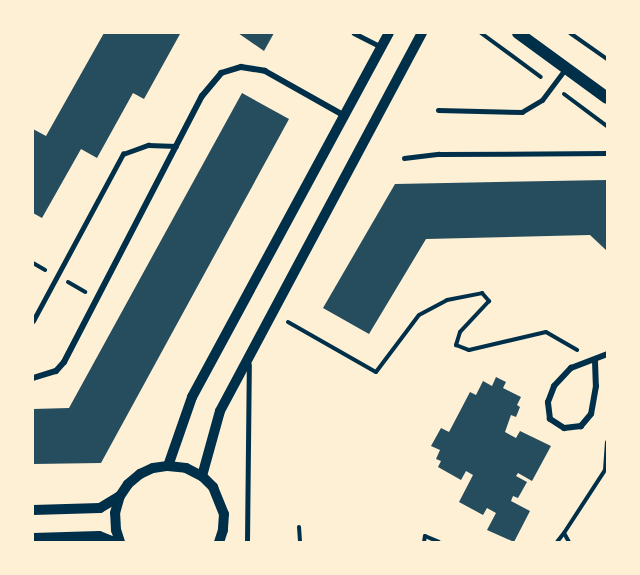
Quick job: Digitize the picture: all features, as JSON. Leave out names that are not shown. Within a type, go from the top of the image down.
[{"type":"main road","points":[[518,33],[607,98]]},
{"type":"street","points":[[168,466],[192,397],[389,33]]},
{"type":"street","points":[[202,476],[220,411],[422,33]]},
{"type":"street","points":[[33,378],[56,370],[64,362],[202,96],[216,77],[228,69],[252,67],[265,71],[345,116]]},
{"type":"street","points":[[594,361],[596,386],[591,414],[581,426],[564,428],[550,419],[548,402],[554,386],[571,368],[594,361],[607,354]]},
{"type":"street","points":[[120,542],[116,530],[115,513],[120,496],[128,484],[140,474],[153,468],[168,466],[186,468],[202,476],[213,487],[220,500],[223,522],[219,542]]},
{"type":"street","points":[[33,510],[100,508],[120,496]]},
{"type":"street","points":[[33,538],[99,536],[114,542]]},
{"type":"lane","points":[[354,33],[382,47]]},
{"type":"lane","points":[[438,110],[522,112],[542,100],[566,67]]},
{"type":"lane","points":[[33,321],[123,154],[148,145],[176,146]]},
{"type":"lane","points":[[404,158],[439,154],[607,153]]},
{"type":"lane","points":[[246,542],[249,358]]},
{"type":"path","points":[[570,33],[607,59]]},
{"type":"path","points":[[273,313],[376,372],[419,315],[447,300],[482,293],[489,301],[460,332],[456,345],[468,350],[546,332],[594,361]]},
{"type":"path","points":[[557,542],[606,471],[607,442]]},
{"type":"path","points":[[299,527],[300,542]]},
{"type":"path","points":[[564,533],[569,542]]},
{"type":"path","points":[[424,542],[425,536],[439,542]]},
{"type":"building","points":[[104,33],[180,34],[144,99],[133,93],[97,158],[81,149],[42,218],[33,213],[33,129],[46,136]]},
{"type":"building","points":[[238,33],[274,33],[264,51]]},
{"type":"building","points":[[242,93],[289,119],[101,463],[33,464],[33,409],[69,408]]},
{"type":"building","points":[[607,180],[607,251],[590,235],[426,239],[369,334],[323,308],[395,184]]},
{"type":"building","points":[[496,377],[506,382],[503,388],[521,397],[517,405],[520,407],[516,417],[511,415],[505,432],[516,438],[520,431],[551,446],[532,481],[518,473],[516,476],[527,482],[518,498],[513,496],[511,501],[530,511],[514,542],[487,530],[496,513],[487,508],[483,515],[459,502],[473,475],[466,471],[461,480],[438,467],[441,461],[436,459],[440,450],[431,446],[441,428],[449,432],[470,392],[476,395],[483,381],[492,386]]}]
